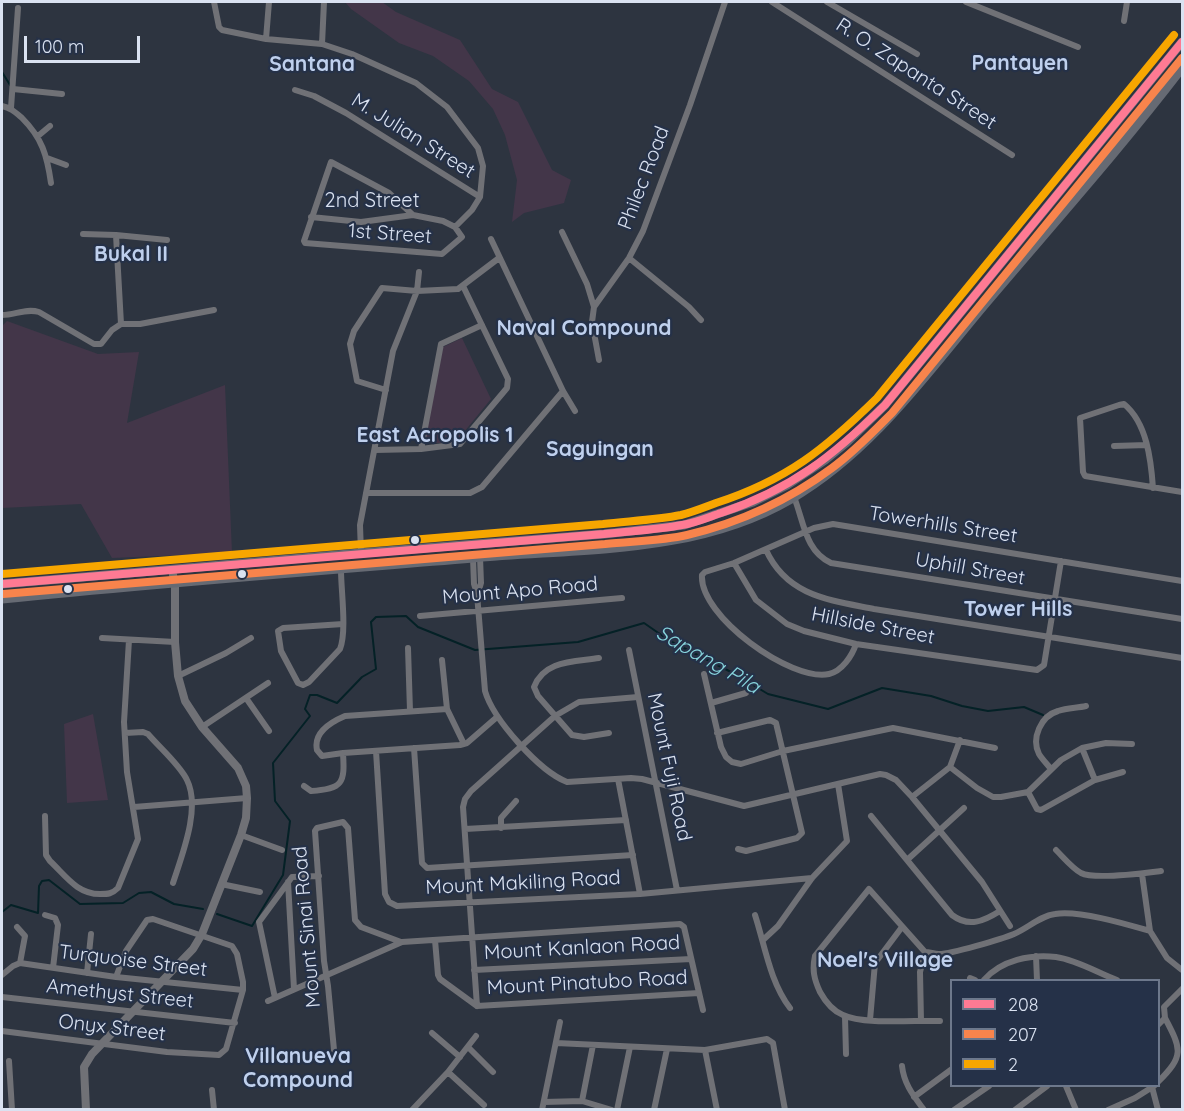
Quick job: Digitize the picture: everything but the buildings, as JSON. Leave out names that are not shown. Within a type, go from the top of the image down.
[{"type":"main road","points":[[2,584],[361,552],[604,534],[684,525],[753,502],[787,485],[825,460],[885,405],[1182,42]]},
{"type":"main road","points":[[2,599],[476,557],[605,549],[686,538],[754,517],[794,497],[826,476],[873,436],[1182,68]]},
{"type":"main road","points":[[1078,170],[1090,180]]},
{"type":"main road","points":[[989,277],[1001,286]]},
{"type":"main road","points":[[787,485],[794,497]]},
{"type":"street","points":[[214,2],[219,27],[222,30],[266,39],[322,44],[352,54],[416,83],[447,107],[478,148],[483,166],[480,198],[455,227]]},
{"type":"street","points":[[266,39],[269,2]]},
{"type":"street","points":[[322,44],[324,2]]},
{"type":"street","name":"Philec Road","points":[[594,307],[629,258],[644,231],[725,2]]},
{"type":"street","name":"R. O. Zapanta Street","points":[[772,2],[1012,155]]},
{"type":"street","points":[[827,2],[917,54]]},
{"type":"street","points":[[966,2],[1078,47]]},
{"type":"street","points":[[1124,21],[1127,2]]},
{"type":"street","points":[[11,108],[18,8]]},
{"type":"street","points":[[13,89],[62,94]]},
{"type":"street","name":"M. Julian Street","points":[[295,90],[346,112],[480,198]]},
{"type":"street","points":[[2,106],[11,108],[38,136],[47,158],[51,183]]},
{"type":"street","points":[[38,136],[50,126]]},
{"type":"street","points":[[47,158],[66,165]]},
{"type":"street","points":[[311,217],[330,163],[389,193],[413,215]]},
{"type":"street","name":"2nd Street","points":[[311,217],[361,222],[413,215],[443,221],[455,227]]},
{"type":"street","name":"1st Street","points":[[311,217],[304,241],[309,245],[442,254],[462,237],[455,227]]},
{"type":"street","points":[[562,232],[587,284],[594,307],[592,322],[599,360]]},
{"type":"street","points":[[83,234],[167,240]]},
{"type":"street","points":[[116,235],[121,324]]},
{"type":"street","points":[[490,239],[563,391],[575,411]]},
{"type":"street","points":[[386,390],[357,381],[350,344],[354,332],[382,288],[451,291],[463,286],[499,258]]},
{"type":"street","points":[[629,258],[689,307],[701,320]]},
{"type":"street","points":[[361,552],[360,525],[393,351],[417,291],[419,272]]},
{"type":"street","points":[[375,450],[421,449],[460,444],[507,388],[508,379],[463,286]]},
{"type":"street","points":[[2,315],[31,310],[39,312],[97,345],[101,344],[112,330],[121,324],[140,324],[214,310]]},
{"type":"street","points":[[421,449],[441,344],[482,326]]},
{"type":"street","points":[[366,493],[470,493],[476,491],[482,487],[563,391]]},
{"type":"street","points":[[1153,488],[1152,464],[1147,445],[1129,409],[1124,404],[1083,416],[1079,421],[1085,476],[1153,488],[1182,492]]},
{"type":"street","points":[[1114,446],[1147,445]]},
{"type":"street","name":"Uphill Street","points":[[794,497],[812,550],[831,563],[1182,619]]},
{"type":"street","name":"Towerhills Street","points":[[856,644],[840,669],[831,674],[820,675],[802,670],[774,658],[746,641],[720,615],[703,584],[702,575],[821,526],[833,524],[1182,582]]},
{"type":"street","points":[[766,550],[777,570],[789,581],[809,593],[829,599],[874,609],[1182,658]]},
{"type":"street","points":[[476,557],[474,584],[488,701],[497,717],[522,745],[557,778],[567,782],[618,778],[654,781],[744,806],[880,774],[886,775],[896,780],[912,797],[982,882],[1010,926]]},
{"type":"street","points":[[1049,636],[1060,561]]},
{"type":"street","name":"Hillside Street","points":[[734,562],[756,600],[786,624],[856,644],[1037,670],[1044,665],[1049,636]]},
{"type":"street","points":[[86,1110],[84,1067],[100,1044],[193,949],[202,934],[246,818],[246,786],[238,768],[202,727],[185,701],[178,676],[175,642],[175,584],[172,570]]},
{"type":"street","points":[[341,570],[343,642],[340,649],[309,682],[303,685],[298,683],[281,651],[278,631],[283,628],[342,624]]},
{"type":"street","name":"Mount Apo Road","points":[[420,616],[622,598]]},
{"type":"street","points":[[102,638],[175,642]]},
{"type":"street","points":[[178,676],[251,638]]},
{"type":"street","points":[[45,816],[46,855],[50,861],[83,892],[109,894],[118,888],[137,844],[124,722],[129,640]]},
{"type":"street","points":[[408,648],[410,711]]},
{"type":"street","name":"Mount Fuji Road","points":[[628,650],[677,890]]},
{"type":"street","points":[[599,658],[552,665],[538,676],[534,687],[538,696],[572,735],[584,737],[609,733]]},
{"type":"street","points":[[442,660],[447,709],[464,744]]},
{"type":"street","points":[[705,674],[717,733],[726,757],[732,762],[741,764],[783,751],[893,728],[995,748]]},
{"type":"street","points":[[202,727],[268,683]]},
{"type":"street","points":[[711,703],[746,693]]},
{"type":"street","points":[[477,1006],[463,807],[465,799],[522,745],[555,717],[579,702],[638,697]]},
{"type":"street","points":[[246,698],[269,731]]},
{"type":"street","points":[[1051,769],[1039,754],[1036,744],[1042,724],[1056,711],[1086,706]]},
{"type":"street","points":[[447,709],[345,716],[332,722],[317,737],[317,750],[322,756],[464,744],[497,717]]},
{"type":"street","points":[[717,733],[774,721],[776,723],[802,832],[800,836],[746,851],[738,849]]},
{"type":"street","points":[[125,733],[148,734],[186,777],[192,803],[190,828],[173,883]]},
{"type":"street","points":[[912,797],[950,767],[960,740]]},
{"type":"street","points":[[950,767],[970,784],[993,796],[1001,797],[1028,792],[1061,760],[1082,748],[1106,743],[1132,744]]},
{"type":"street","points":[[414,748],[422,863],[427,868],[633,855]]},
{"type":"street","points":[[1082,748],[1095,780]]},
{"type":"street","name":"Mount Makiling Road","points":[[376,751],[385,894],[389,902],[397,906],[640,894],[812,878]]},
{"type":"street","points":[[304,786],[311,791],[320,791],[340,784],[343,779],[343,753]]},
{"type":"street","points":[[1028,792],[1037,809],[1041,810],[1095,780],[1123,772]]},
{"type":"street","points":[[618,778],[640,894]]},
{"type":"street","points":[[763,940],[778,926],[812,878],[847,841],[838,784]]},
{"type":"street","points":[[134,807],[247,798]]},
{"type":"street","points":[[501,828],[501,818],[516,801]]},
{"type":"street","points":[[907,860],[964,808]]},
{"type":"street","points":[[871,816],[952,915],[961,922],[989,918],[1000,911]]},
{"type":"street","points":[[465,829],[626,820]]},
{"type":"street","name":"Mount Sinai Road","points":[[334,1050],[324,961],[315,831],[321,825],[342,822],[348,828],[355,920],[361,927],[402,942]]},
{"type":"street","points":[[241,835],[282,850]]},
{"type":"street","points":[[1056,850],[1077,871],[1089,875],[1142,874],[1161,871]]},
{"type":"street","points":[[1142,874],[1149,932],[1167,958],[1182,970]]},
{"type":"street","points":[[319,876],[295,876],[288,881],[259,922],[272,1000],[402,942],[680,924],[684,927],[703,1010]]},
{"type":"street","points":[[288,881],[294,989]]},
{"type":"street","points":[[221,884],[260,892]]},
{"type":"street","points":[[940,1021],[870,1020],[845,1017],[834,1011],[822,996],[814,978],[815,956],[869,889],[925,952],[940,954],[1014,934],[1055,914],[1077,915],[1115,922],[1149,932]]},
{"type":"street","points":[[45,915],[55,918],[58,925],[53,968]]},
{"type":"street","points":[[755,915],[767,960],[790,1008]]},
{"type":"street","points":[[116,977],[126,951],[147,920],[153,919],[202,934],[232,946],[234,949],[243,982],[235,1023]]},
{"type":"street","points":[[2,975],[20,963],[25,936],[17,927]]},
{"type":"street","points":[[870,1020],[875,963],[902,927]]},
{"type":"street","points":[[87,973],[92,934]]},
{"type":"street","points":[[435,940],[440,979],[477,1006]]},
{"type":"street","points":[[921,1021],[920,972],[925,952]]},
{"type":"street","points":[[1036,956],[1037,979]]},
{"type":"street","points":[[985,979],[989,974],[1012,961],[1036,956],[1058,957],[1112,979]]},
{"type":"street","name":"Mount Kanlaon Road","points":[[474,970],[691,959]]},
{"type":"street","name":"Turquoise Street","points":[[20,963],[116,977],[243,990]]},
{"type":"street","points":[[1164,1008],[1182,989]]},
{"type":"street","name":"Mount Pinatubo Road","points":[[477,1006],[699,993]]},
{"type":"street","name":"Amethyst Street","points":[[2,997],[235,1023]]},
{"type":"street","points":[[1160,1004],[1164,1008],[1165,1018],[1180,1047],[1178,1063],[1160,1080]]},
{"type":"street","points":[[845,1017],[846,1054]]},
{"type":"street","points":[[1160,1023],[1165,1018]]},
{"type":"street","points":[[542,1110],[560,1022]]},
{"type":"street","name":"Onyx Street","points":[[2,1031],[167,1052],[219,1055],[226,1049],[235,1023]]},
{"type":"street","points":[[432,1033],[460,1057]]},
{"type":"street","points":[[412,1110],[448,1072],[476,1036]]},
{"type":"street","points":[[556,1043],[705,1050],[767,1039],[773,1043],[785,1110]]},
{"type":"street","points":[[582,1101],[593,1046]]},
{"type":"street","points":[[468,1047],[493,1072]]},
{"type":"street","points":[[617,1110],[630,1047]]},
{"type":"street","points":[[654,1110],[667,1048]]},
{"type":"street","points":[[705,1050],[717,1110]]},
{"type":"street","points":[[9,1061],[12,1110]]},
{"type":"street","points":[[902,1066],[904,1077],[924,1110]]},
{"type":"street","points":[[914,1096],[950,1070]]},
{"type":"street","points":[[448,1072],[484,1105]]},
{"type":"street","points":[[954,1110],[988,1087]]},
{"type":"street","points":[[1015,1110],[1046,1087]]},
{"type":"street","points":[[1066,1087],[1076,1110]]},
{"type":"street","points":[[1108,1110],[1121,1107],[1151,1087]]},
{"type":"street","points":[[1153,1087],[1158,1110]]},
{"type":"street","points":[[212,1089],[214,1110]]},
{"type":"street","points":[[544,1102],[582,1101],[612,1110]]},
{"type":"street","points":[[418,1103],[424,1110]]},
{"type":"shaded area","points":[[345,2],[382,2],[396,12],[460,40],[492,89],[518,102],[552,170],[571,180],[564,203],[524,213],[512,222],[517,180],[505,135],[493,109],[469,81],[433,56],[399,43],[351,9]]},
{"type":"shaded area","points":[[7,321],[98,354],[139,352],[127,423],[225,385],[232,553],[112,558],[81,504],[2,508],[2,326]]},
{"type":"shaded area","points":[[462,338],[491,399],[455,443],[424,443],[443,347]]},
{"type":"shaded area","points":[[93,714],[108,800],[67,803],[64,724]]},
{"type":"waterway","points":[[2,72],[10,85]]},
{"type":"waterway","name":"Sapang Pila","points":[[217,914],[252,926],[283,875],[290,821],[275,801],[273,763],[310,716],[305,709],[310,695],[317,695],[337,703],[362,677],[376,669],[371,622],[376,617],[406,616],[418,627],[475,650],[578,642],[644,623],[670,641],[733,673],[768,694],[828,709],[882,688],[931,696],[988,711],[1024,707],[1043,715]]},
{"type":"waterway","name":"Sapang Pila","points":[[2,912],[11,905],[38,913],[39,886],[42,881],[49,880],[80,904],[123,903],[139,893],[151,892],[174,904],[203,909]]},
{"type":"transit line","name":"2","points":[[2,574],[652,519],[681,515],[764,484],[822,448],[877,398],[1174,35]]},
{"type":"transit line","name":"208","points":[[2,584],[653,529],[697,521],[746,504],[790,482],[810,469],[847,440],[885,405],[1182,42]]},
{"type":"transit line","name":"207","points":[[3,594],[657,540],[706,530],[762,509],[816,480],[856,449],[892,413],[1182,58]]},
{"type":"district","name":"Pantayen","points":[[1020,64]]},
{"type":"district","name":"Santana","points":[[312,65]]},
{"type":"district","name":"Bukal II","points":[[131,255]]},
{"type":"district","name":"Naval Compound","points":[[584,329]]},
{"type":"district","name":"East Acropolis 1","points":[[435,436]]},
{"type":"district","name":"Saguingan","points":[[600,450]]},
{"type":"district","name":"Tower Hills","points":[[1018,610]]},
{"type":"district","name":"Noel's Village","points":[[885,961]]},
{"type":"district","name":"Villanueva Compound","points":[[298,1069]]}]
